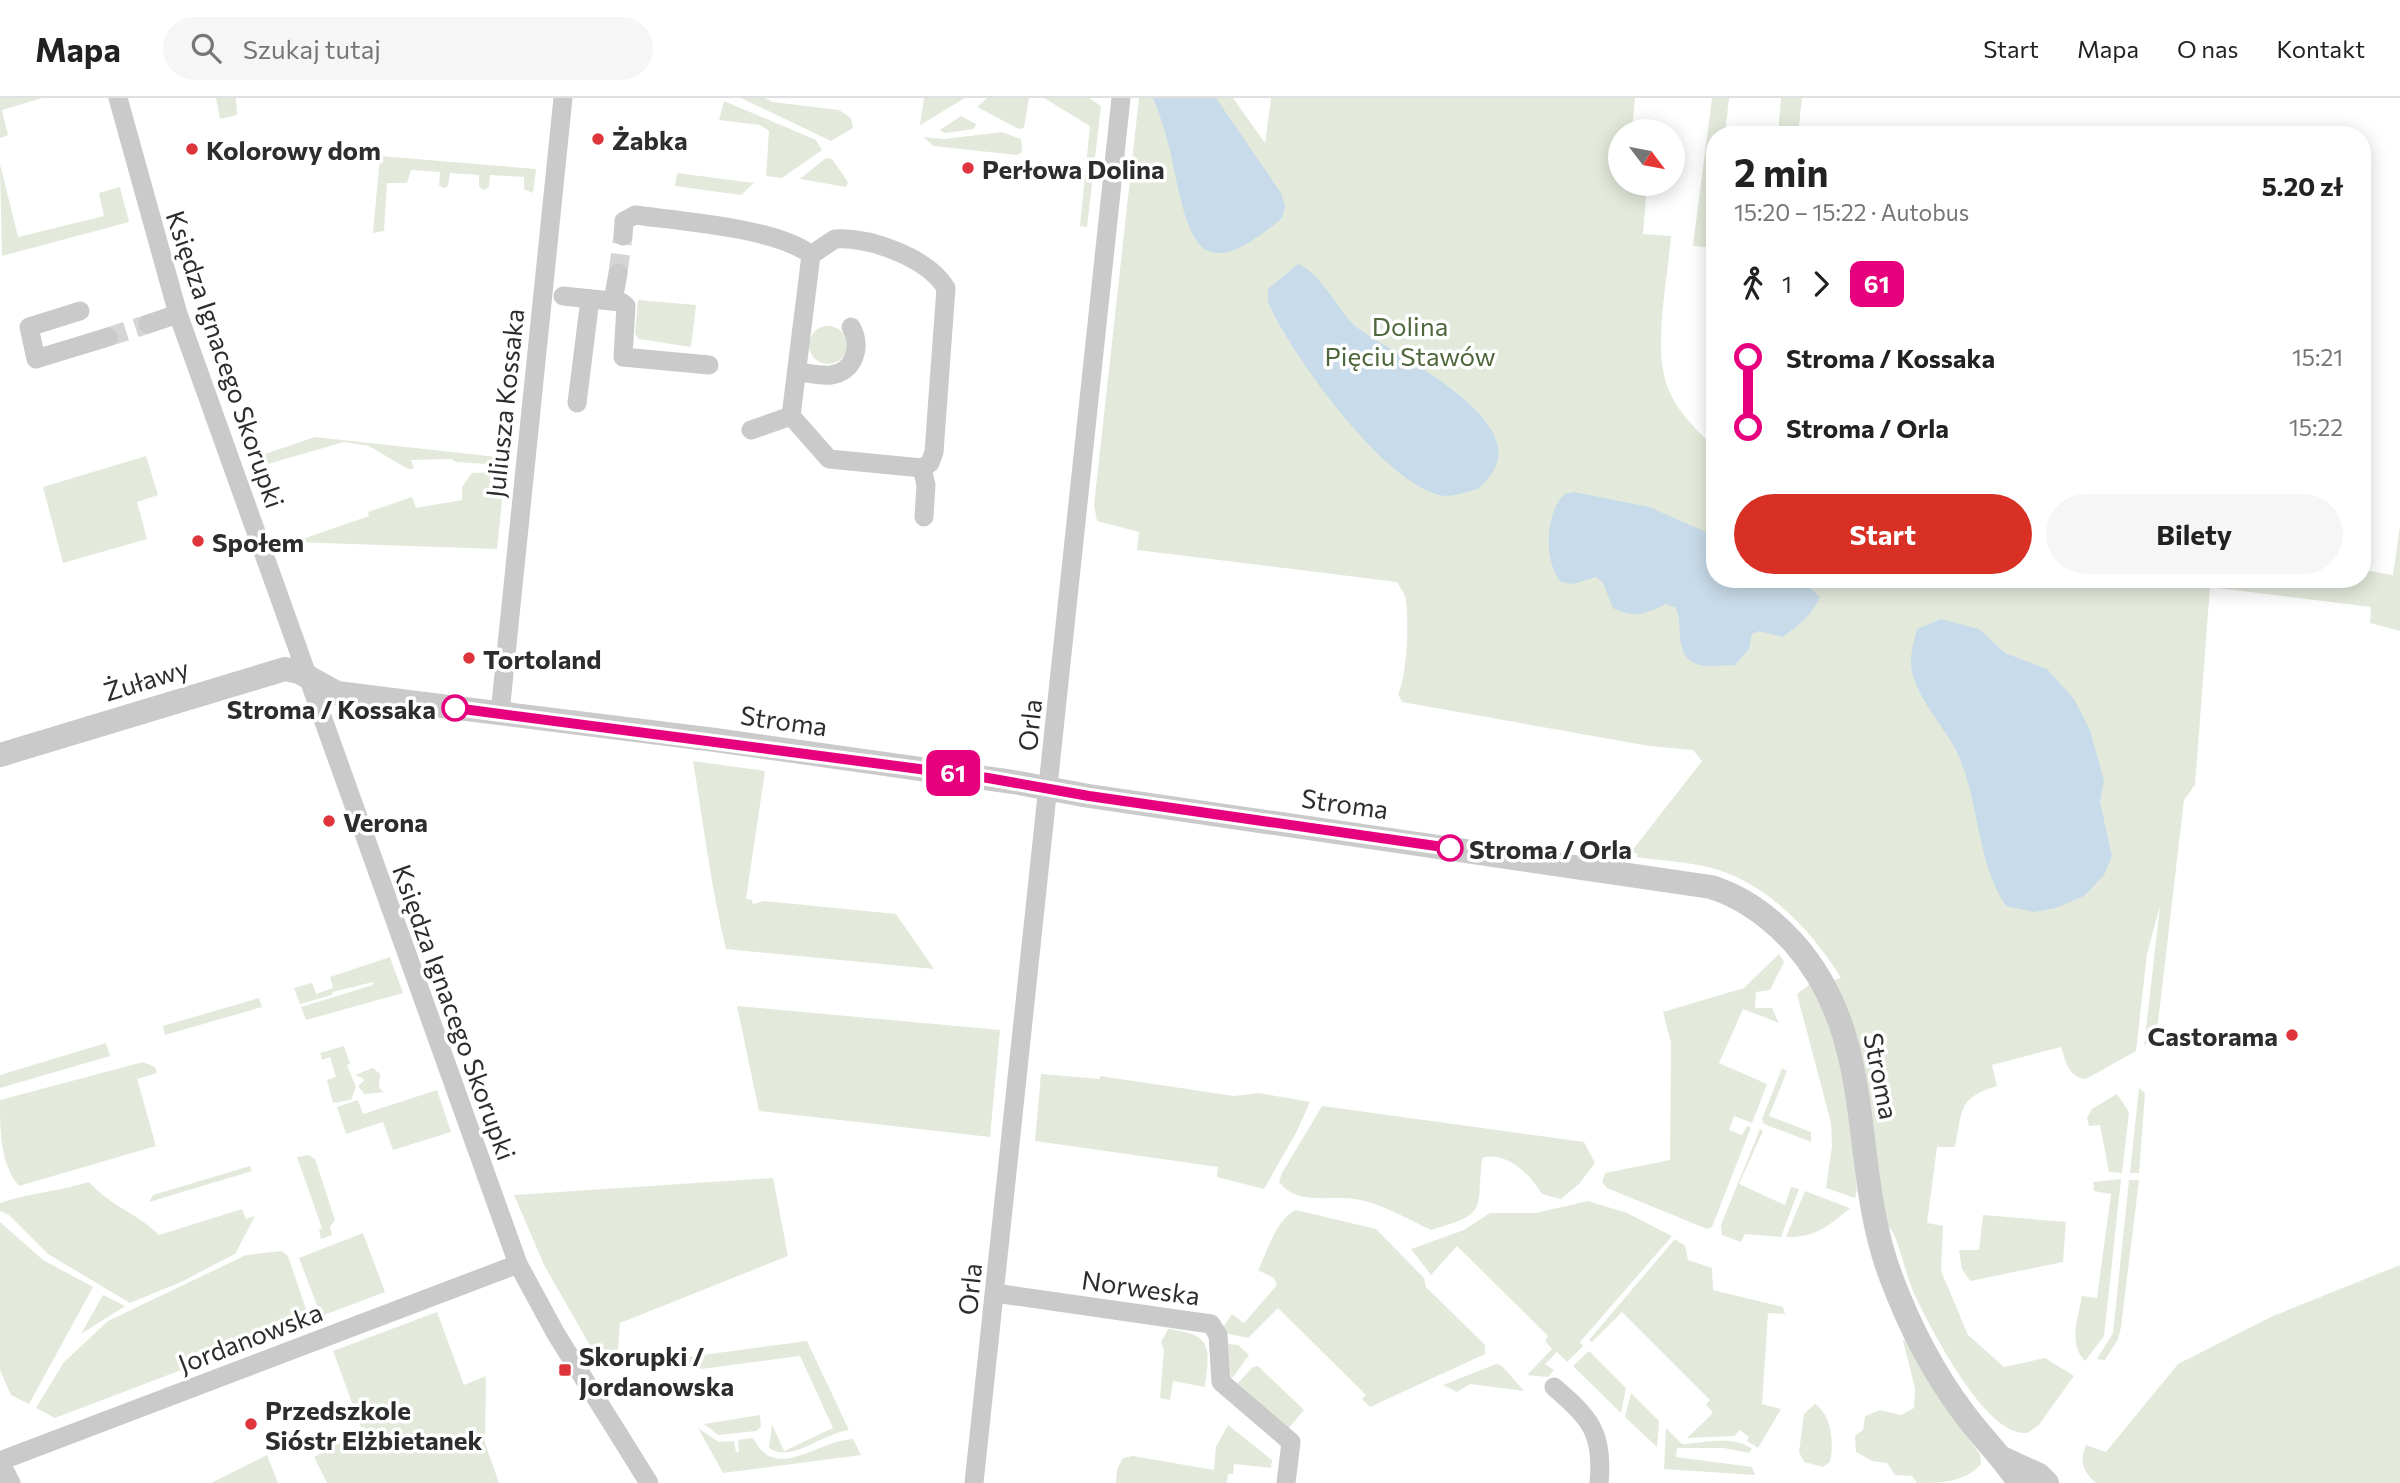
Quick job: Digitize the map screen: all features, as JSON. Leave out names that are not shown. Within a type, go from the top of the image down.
[{"type":"street","name":"Księdza Ignacego Skorupki","points":[[118,98],[178,314],[519,1264],[556,1334],[649,1483]]},
{"type":"street","name":"Juliusza Kossaka","points":[[500,713],[564,98]]},
{"type":"street","name":"Orla","points":[[974,1483],[1121,98]]},
{"type":"street","points":[[623,236],[624,221],[635,215],[733,229],[799,247],[811,255]]},
{"type":"street","points":[[835,239],[885,245],[939,279],[946,288],[934,452],[930,463],[922,468],[829,459],[791,416],[811,255],[817,248],[835,239]]},
{"type":"street","points":[[613,301],[618,273]]},
{"type":"street","points":[[563,296],[621,302],[627,312],[623,357],[709,365]]},
{"type":"street","points":[[577,404],[590,299]]},
{"type":"street","points":[[80,311],[29,327],[36,359],[108,337]]},
{"type":"street","points":[[148,324],[178,314]]},
{"type":"street","points":[[797,372],[832,374],[846,368],[857,347],[857,340],[850,327]]},
{"type":"street","points":[[751,430],[791,416]]},
{"type":"street","points":[[922,468],[926,485],[924,517]]},
{"type":"street","name":"Żuławy","points":[[0,755],[271,671],[291,670],[308,678]]},
{"type":"street","name":"Stroma","points":[[308,678],[337,693],[737,743],[1049,788],[1711,887],[1749,903],[1782,930],[1811,962],[1838,1013],[1850,1050],[1860,1102],[1873,1215],[1891,1278],[1939,1377],[2019,1483]]},
{"type":"street","name":"Jordanowska","points":[[0,1461],[519,1264]]},
{"type":"street","name":"Norweska","points":[[995,1293],[1210,1324],[1218,1335],[1221,1382],[1291,1442],[1286,1483]]},
{"type":"street","points":[[1554,1387],[1592,1424],[1601,1455],[1599,1483]]},
{"type":"street","name":"Stroma","points":[[2004,1460],[2039,1475],[2047,1483]]},
{"type":"street","points":[[0,1461],[11,1483]]},
{"type":"green space","points":[[0,98],[42,98],[2,110],[8,135],[0,138]]},
{"type":"green space","points":[[216,98],[236,98],[237,115],[220,119]]},
{"type":"green space","points":[[741,98],[765,98],[773,102],[839,110],[851,118],[853,128],[831,141]]},
{"type":"green space","points":[[924,98],[965,98],[920,125]]},
{"type":"green space","points":[[987,98],[1029,98],[1024,128],[1019,129],[977,107]]},
{"type":"green space","points":[[1044,98],[1089,98],[1101,106],[1087,227],[1080,226],[1090,126]]},
{"type":"green space","name":"Dolina Pięciu Stawów","points":[[1139,98],[1233,98],[1265,143],[1271,98],[1635,98],[1633,119],[1608,119],[1608,196],[1646,196],[1643,234],[1671,236],[1662,313],[1661,354],[1668,388],[1677,405],[1706,439],[1706,588],[2210,588],[2195,785],[2184,800],[2157,1031],[2144,1046],[2160,906],[2147,954],[2136,1051],[2086,1079],[2071,1072],[2061,1047],[1992,1065],[1997,1086],[1975,1095],[1968,1101],[1961,1115],[1955,1147],[1937,1147],[1927,1223],[1943,1226],[1941,1271],[1968,1335],[2004,1367],[2045,1358],[2074,1376],[2038,1426],[2027,1433],[2011,1430],[1978,1401],[1948,1357],[1924,1314],[1893,1233],[1873,1215],[1823,983],[1841,978],[1831,962],[1792,916],[1744,881],[1705,866],[1636,857],[1638,854],[1631,852],[1702,761],[1693,750],[1649,746],[1402,702],[1398,694],[1405,663],[1407,611],[1405,596],[1397,582],[1137,550],[1139,532],[1097,521],[1094,505]]},
{"type":"green space","points":[[1712,98],[1729,98],[1726,126],[1708,126]]},
{"type":"green space","points":[[1781,98],[1802,98],[1799,126],[1779,126]]},
{"type":"green space","points":[[724,101],[816,140],[822,150],[782,178],[766,176],[769,131],[760,125],[719,120]]},
{"type":"green space","points":[[961,116],[976,124],[974,129],[945,133],[940,130]]},
{"type":"green space","points":[[1002,132],[1021,139],[1022,152],[1017,155],[933,146],[924,137],[944,139]]},
{"type":"green space","points":[[1706,145],[1706,247],[1693,246]]},
{"type":"green space","points":[[380,156],[536,169],[533,193],[524,189],[524,177],[490,175],[489,187],[483,190],[479,186],[479,175],[450,173],[448,186],[443,188],[439,185],[440,172],[411,170],[407,183],[387,183],[384,231],[373,233]]},
{"type":"green space","points":[[826,158],[832,159],[848,182],[846,187],[800,179]]},
{"type":"green space","points":[[0,164],[18,237],[104,216],[99,193],[120,187],[129,222],[2,256]]},
{"type":"green space","points":[[677,173],[754,183],[741,195],[675,186]]},
{"type":"green space","points":[[638,300],[696,305],[691,347],[639,339],[635,334]]},
{"type":"green space","points":[[828,326],[842,331],[847,345],[842,359],[828,364],[814,359],[809,345],[814,331]]},
{"type":"green space","points":[[315,437],[506,458],[505,465],[456,462],[451,459],[411,460],[414,469],[408,469],[369,446],[344,442],[268,464],[265,454]]},
{"type":"green space","points":[[146,456],[158,495],[137,502],[147,539],[63,563],[43,487]]},
{"type":"green space","points":[[505,472],[497,549],[294,542],[369,516],[368,512],[412,497],[416,508],[462,500],[462,487],[472,473]]},
{"type":"green space","name":"Dolina Pięciu Stawów","points":[[2400,525],[2400,631],[2370,623],[2371,607],[2218,588],[2371,588],[2371,571],[2393,575]]},
{"type":"green space","points":[[693,761],[765,771],[746,899],[752,900],[753,904],[764,901],[896,914],[934,969],[726,949]]},
{"type":"green space","points":[[1779,954],[1784,962],[1770,990],[1756,992],[1755,1008],[1772,1008],[1779,1023],[1743,1009],[1719,1063],[1767,1084],[1752,1123],[1734,1116],[1729,1130],[1742,1135],[1747,1126],[1751,1127],[1712,1227],[1707,1229],[1607,1188],[1602,1182],[1605,1173],[1670,1160],[1671,1043],[1663,1012],[1744,988]]},
{"type":"green space","points":[[390,957],[403,993],[306,1020],[301,1007],[373,985],[373,982],[300,1004],[294,988],[312,983],[316,994],[333,988],[330,977]]},
{"type":"green space","points":[[1810,984],[1834,1033],[1848,1106],[1857,1190],[1855,1198],[1826,1188],[1832,1146],[1831,1123],[1797,994]]},
{"type":"green space","points":[[259,998],[262,1007],[165,1035],[163,1026]]},
{"type":"green space","points":[[737,1006],[1000,1030],[990,1137],[759,1111]]},
{"type":"green space","points":[[106,1043],[110,1056],[0,1088],[0,1075]]},
{"type":"green space","points":[[344,1046],[350,1064],[347,1065],[356,1087],[351,1100],[333,1103],[327,1080],[336,1077],[330,1057],[322,1060],[320,1053]]},
{"type":"green space","points":[[143,1062],[155,1067],[157,1073],[137,1079],[156,1146],[19,1186],[5,1157],[0,1100]]},
{"type":"green space","points":[[373,1068],[380,1074],[379,1088],[384,1092],[364,1094],[358,1086],[364,1081],[363,1078],[355,1075]]},
{"type":"green space","points":[[1782,1068],[1787,1071],[1769,1116],[1811,1132],[1811,1142],[1764,1124],[1762,1119]]},
{"type":"green space","points":[[1041,1074],[1100,1079],[1100,1076],[1234,1096],[1259,1093],[1310,1102],[1264,1189],[1217,1177],[1218,1167],[1035,1141]]},
{"type":"green space","points":[[2139,1088],[2145,1093],[2139,1173],[2130,1173]]},
{"type":"green space","points":[[437,1090],[451,1132],[393,1150],[383,1122],[346,1134],[337,1107],[358,1100],[363,1114]]},
{"type":"green space","points":[[2117,1094],[2129,1112],[2122,1173],[2109,1172],[2100,1125],[2089,1126],[2087,1118],[2092,1109]]},
{"type":"green space","points":[[1322,1106],[1584,1142],[1595,1163],[1579,1184],[1561,1199],[1542,1194],[1525,1172],[1509,1161],[1491,1156],[1482,1158],[1476,1208],[1463,1219],[1431,1230],[1375,1204],[1345,1198],[1304,1197],[1286,1189],[1279,1182]]},
{"type":"green space","points":[[1760,1129],[1763,1131],[1739,1184],[1785,1205],[1791,1187],[1799,1189],[1781,1237],[1745,1234],[1741,1242],[1722,1235],[1721,1225]]},
{"type":"green space","points":[[309,1155],[315,1159],[335,1220],[330,1227],[332,1235],[321,1239],[319,1230],[322,1228],[297,1157]]},
{"type":"green space","points":[[250,1166],[252,1171],[149,1202],[153,1195]]},
{"type":"green space","points":[[773,1178],[788,1256],[620,1323],[618,1350],[596,1356],[544,1265],[514,1195]]},
{"type":"green space","points":[[2121,1179],[2104,1336],[2085,1361],[2077,1347],[2077,1322],[2082,1296],[2097,1298],[2111,1194],[2094,1191],[2093,1182]]},
{"type":"green space","points":[[2129,1180],[2139,1180],[2121,1327],[2118,1339],[2105,1360],[2097,1359],[2113,1333]]},
{"type":"green space","points":[[89,1182],[159,1235],[242,1209],[246,1219],[255,1216],[235,1254],[181,1282],[130,1303],[48,1254],[9,1215],[0,1211],[0,1203]]},
{"type":"green space","points":[[1805,1191],[1850,1208],[1821,1230],[1786,1237]]},
{"type":"green space","points":[[1588,1201],[1627,1213],[1672,1236],[1580,1342],[1583,1346],[1567,1362],[1557,1352],[1545,1364],[1554,1370],[1548,1377],[1527,1375],[1552,1349],[1545,1341],[1548,1336],[1457,1246],[1431,1275],[1411,1249],[1464,1230],[1490,1213],[1536,1213]]},
{"type":"green space","points":[[1296,1210],[1376,1229],[1424,1278],[1426,1287],[1485,1345],[1485,1354],[1370,1407],[1362,1399],[1366,1395],[1278,1308],[1248,1338],[1220,1332],[1232,1314],[1244,1323],[1277,1285],[1274,1278],[1258,1270],[1278,1228],[1289,1214]]},
{"type":"green space","points":[[1983,1215],[2066,1222],[2063,1262],[1970,1281],[1962,1269],[1959,1250],[1979,1250]]},
{"type":"green space","points":[[0,1222],[43,1260],[93,1287],[29,1404],[11,1395],[0,1370]]},
{"type":"green space","points":[[363,1233],[385,1292],[321,1316],[299,1258]]},
{"type":"green space","points":[[1675,1239],[1685,1246],[1688,1260],[1712,1268],[1713,1290],[1783,1307],[1785,1314],[1768,1313],[1762,1404],[1781,1409],[1758,1448],[1747,1441],[1749,1437],[1740,1430],[1734,1436],[1687,1438],[1713,1413],[1706,1405],[1710,1400],[1622,1312],[1592,1342],[1589,1340]]},
{"type":"green space","points":[[282,1251],[288,1256],[310,1321],[55,1418],[36,1408],[64,1362],[108,1321],[246,1255]]},
{"type":"green space","points":[[2400,1265],[2400,1483],[2096,1483],[2088,1475],[2083,1461],[2086,1445],[2106,1452],[2178,1364],[2273,1316]]},
{"type":"green space","points":[[103,1295],[125,1306],[81,1334]]},
{"type":"green space","points":[[437,1312],[464,1385],[486,1376],[485,1443],[499,1483],[327,1483],[314,1457],[362,1430],[333,1351]]},
{"type":"green space","points":[[1168,1329],[1201,1339],[1208,1361],[1205,1387],[1173,1381],[1170,1400],[1160,1398],[1164,1350],[1161,1342]]},
{"type":"green space","points":[[1907,1339],[1933,1389],[1980,1454],[1981,1464],[1960,1478],[1917,1483],[1912,1476],[1895,1475],[1887,1463],[1872,1461],[1856,1452],[1855,1436],[1863,1430],[1865,1416],[1880,1410],[1901,1415],[1914,1408],[1915,1388],[1903,1341]]},
{"type":"green space","points":[[807,1341],[849,1430],[798,1450],[778,1452],[769,1448],[772,1424],[784,1451],[833,1428],[800,1356],[701,1369],[699,1365],[681,1366],[680,1358]]},
{"type":"green space","points":[[1228,1344],[1238,1345],[1249,1355],[1231,1380]]},
{"type":"green space","points":[[1589,1351],[1626,1388],[1621,1413],[1573,1366]]},
{"type":"green space","points":[[1496,1364],[1502,1366],[1524,1391],[1470,1384],[1457,1392],[1443,1385]]},
{"type":"green space","points":[[1258,1366],[1304,1410],[1287,1430],[1235,1386],[1253,1367]]},
{"type":"green space","points":[[1631,1393],[1659,1421],[1657,1447],[1625,1417]]},
{"type":"green space","points":[[1815,1404],[1825,1415],[1831,1439],[1830,1462],[1823,1467],[1804,1462],[1799,1452],[1804,1414]]},
{"type":"green space","points":[[760,1415],[761,1427],[756,1431],[718,1435],[704,1424]]},
{"type":"green space","points":[[1228,1425],[1272,1460],[1271,1468],[1234,1464],[1233,1474],[1228,1474],[1227,1483],[1116,1483],[1117,1470],[1123,1458],[1133,1456],[1214,1470],[1216,1447]]},
{"type":"green space","points":[[698,1428],[719,1442],[734,1441],[736,1452],[739,1452],[738,1440],[753,1438],[762,1451],[773,1458],[784,1459],[853,1439],[861,1455],[723,1473]]},
{"type":"green space","points":[[1666,1428],[1682,1444],[1728,1441],[1745,1445],[1752,1449],[1749,1453],[1724,1448],[1677,1448],[1676,1457],[1752,1467],[1755,1475],[1664,1469]]},
{"type":"green space","points":[[267,1455],[278,1483],[211,1483]]},
{"type":"water","points":[[1153,98],[1216,98],[1281,193],[1285,206],[1282,218],[1254,240],[1231,251],[1214,253],[1202,246],[1192,233],[1184,213],[1166,137]]},
{"type":"water","points":[[1298,264],[1321,282],[1356,327],[1446,385],[1469,403],[1487,423],[1497,443],[1497,463],[1492,474],[1478,489],[1446,496],[1423,489],[1397,471],[1344,416],[1297,353],[1268,302],[1268,289]]},
{"type":"water","points":[[1574,492],[1649,507],[1706,532],[1706,588],[1810,588],[1820,597],[1809,615],[1783,637],[1759,631],[1752,634],[1749,649],[1735,665],[1698,664],[1686,656],[1682,648],[1676,608],[1666,604],[1646,613],[1628,613],[1613,608],[1603,583],[1596,577],[1573,584],[1561,582],[1551,562],[1549,537],[1553,512],[1565,494]]},
{"type":"water","points":[[1941,619],[1979,629],[2005,653],[2047,669],[2074,699],[2090,730],[2104,781],[2100,802],[2112,856],[2104,875],[2084,896],[2056,908],[2034,912],[2006,906],[1997,889],[1989,871],[1972,796],[1960,759],[1922,698],[1912,670],[1912,652],[1917,629]]},
{"type":"tunnel","points":[[618,273],[623,236]]},
{"type":"tunnel","points":[[108,337],[148,324]]},
{"type":"bus line","name":"61","points":[[455,708],[715,740],[988,778],[1089,796],[1450,848]]},
{"type":"place","name":"Żabka","points":[[598,139]]},
{"type":"place","name":"Kolorowy dom","points":[[192,149]]},
{"type":"place","name":"Perłowa Dolina","points":[[968,168]]},
{"type":"place","name":"Społem","points":[[198,541]]},
{"type":"place","name":"Tortoland","points":[[469,658]]},
{"type":"place","name":"Stroma / Kossaka","points":[[455,708]]},
{"type":"place","name":"Verona","points":[[329,821]]},
{"type":"place","name":"Stroma / Orla","points":[[1450,848]]},
{"type":"place","name":"Castorama","points":[[2292,1035]]},
{"type":"place","name":"Skorupki / Jordanowska","points":[[565,1370]]},
{"type":"place","name":"Przedszkole Sióstr Elżbietanek","points":[[251,1424]]}]
